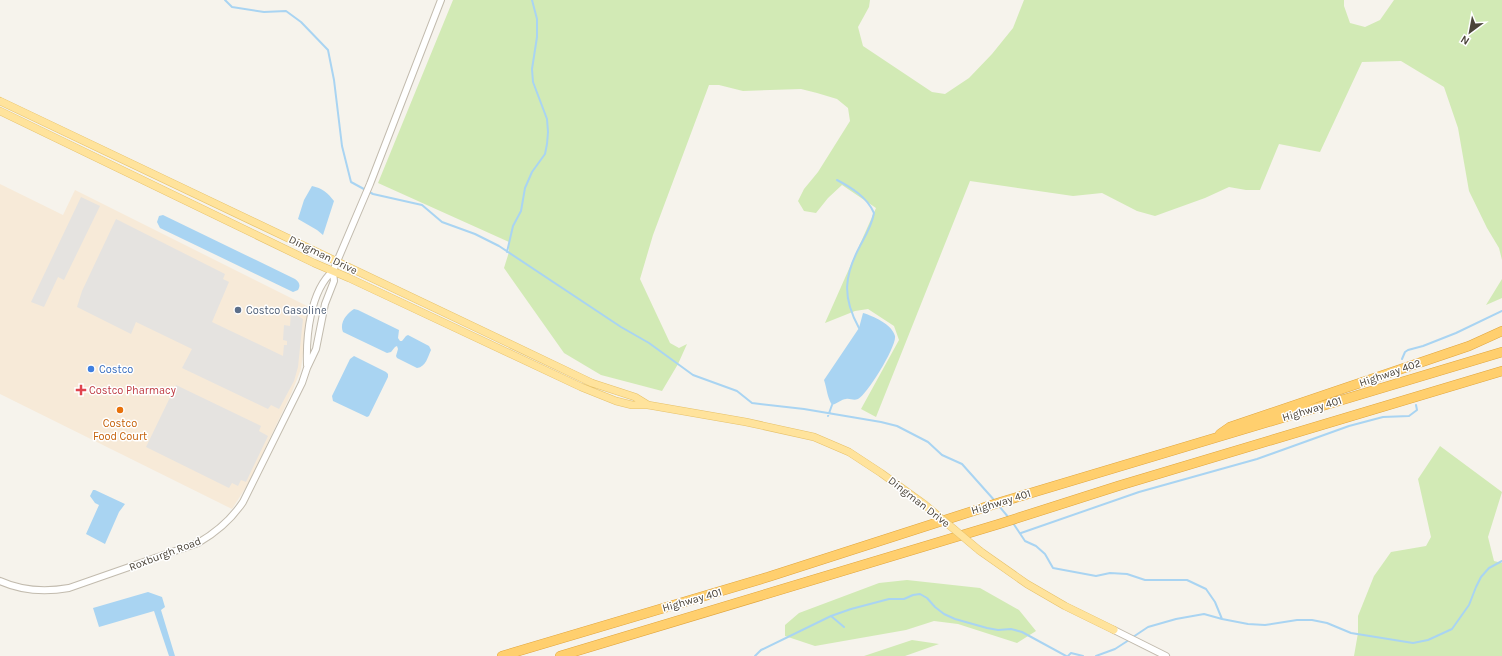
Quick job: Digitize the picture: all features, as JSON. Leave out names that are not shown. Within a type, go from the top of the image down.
[{"type":"highway","name":"Highway 402","points":[[1210,440],[1230,427],[1469,346],[1502,331]]},
{"type":"highway","name":"Highway 401","points":[[502,656],[768,577],[1001,502],[1502,352]]},
{"type":"highway","name":"Highway 401","points":[[560,656],[999,524],[1140,479],[1502,371]]},
{"type":"main road","name":"Dingman Drive","points":[[0,101],[337,262],[440,309],[592,383],[635,397],[648,405]]},
{"type":"main road","name":"Dingman Drive","points":[[0,111],[314,263],[581,387],[632,406],[648,405],[746,422],[814,437],[849,452],[924,504],[980,550],[1027,584],[1064,606],[1114,630]]},
{"type":"street","points":[[333,271],[365,197],[441,0]]},
{"type":"street","name":"Roxburgh Road","points":[[307,368],[306,347],[312,312],[326,277],[333,271]]},
{"type":"street","name":"Roxburgh Road","points":[[0,581],[23,589],[58,590],[69,588],[198,543],[215,533],[231,518],[243,502],[302,383],[316,349],[325,304],[334,281],[333,271]]},
{"type":"street","name":"Dingman Drive","points":[[1114,630],[1166,656]]},
{"type":"shaded area","points":[[0,184],[63,215],[75,190],[309,307],[301,369],[292,392],[248,484],[232,509],[0,394]]},
{"type":"shaded area","points":[[81,197],[100,206],[64,280],[58,277],[44,307],[31,302]]},
{"type":"shaded area","points":[[116,219],[225,274],[223,279],[229,282],[212,322],[283,356],[284,345],[287,345],[287,341],[283,340],[284,325],[290,326],[291,312],[303,319],[298,367],[294,381],[279,409],[271,405],[268,409],[182,368],[192,349],[136,322],[131,334],[77,307],[82,291]]},
{"type":"shaded area","points":[[176,385],[261,426],[259,431],[268,436],[246,482],[241,480],[238,486],[232,483],[229,488],[146,447]]},
{"type":"green space","points":[[453,0],[870,0],[869,7],[858,27],[863,46],[932,92],[945,94],[969,78],[992,54],[1013,28],[1024,0],[1344,0],[1344,6],[1350,23],[1365,27],[1380,20],[1394,0],[1502,0],[1502,260],[1499,248],[1487,228],[1469,191],[1458,128],[1444,87],[1401,61],[1362,62],[1320,152],[1279,144],[1260,190],[1246,190],[1229,187],[1205,198],[1155,216],[1137,211],[1102,193],[1073,196],[970,181],[876,417],[861,409],[899,340],[894,326],[868,309],[855,311],[825,323],[876,208],[842,185],[828,198],[816,213],[804,211],[798,201],[804,189],[818,172],[850,121],[848,108],[837,99],[801,89],[743,91],[719,85],[709,85],[653,235],[640,279],[670,343],[679,348],[687,344],[678,364],[662,391],[601,375],[564,353],[504,268],[509,252],[509,242],[378,183]]},
{"type":"green space","points":[[1502,279],[1502,298],[1486,305]]},
{"type":"green space","points":[[1440,446],[1502,492],[1488,537],[1494,561],[1502,563],[1502,656],[1354,656],[1358,633],[1358,616],[1374,576],[1391,552],[1426,546],[1431,537],[1418,479]]},
{"type":"green space","points":[[907,580],[980,588],[1019,610],[1036,631],[1017,643],[958,624],[934,621],[906,630],[815,646],[785,636],[785,625],[799,613],[879,583]]},
{"type":"green space","points":[[912,640],[939,644],[905,656],[864,656]]},
{"type":"water","points":[[312,186],[324,191],[334,201],[323,235],[298,219],[304,200]]},
{"type":"water","points":[[163,215],[295,279],[299,284],[298,290],[293,292],[160,228],[157,222],[159,216]]},
{"type":"water","points":[[354,309],[399,330],[398,338],[400,341],[408,335],[429,346],[431,350],[423,366],[417,368],[397,358],[397,346],[391,352],[387,353],[343,332],[342,325],[344,319]]},
{"type":"water","points":[[863,313],[877,318],[890,328],[895,336],[891,350],[881,370],[862,396],[855,400],[844,399],[832,405],[824,380],[859,328]]},
{"type":"water","points":[[354,356],[388,374],[388,377],[369,416],[367,417],[333,401],[332,396],[350,359]]},
{"type":"water","points":[[93,490],[125,504],[119,512],[105,544],[86,534],[99,505],[95,503],[90,496]]},
{"type":"water","points":[[148,592],[162,597],[165,607],[161,610],[175,656],[169,656],[154,611],[99,627],[93,608]]},
{"type":"waterway","points":[[225,0],[232,7],[264,12],[286,11],[301,22],[328,50],[334,80],[342,146],[351,182],[373,194],[422,205],[442,222],[475,234],[499,246],[621,327],[649,343],[693,375],[737,391],[752,403],[804,409],[897,426],[928,442],[942,455],[962,464],[995,501]]},
{"type":"waterway","points":[[507,252],[513,226],[521,211],[525,188],[532,172],[545,154],[547,144],[547,119],[533,82],[532,69],[537,37],[537,19],[532,0]]},
{"type":"waterway","points":[[837,180],[863,198],[874,213],[872,222],[855,257],[848,277],[847,287],[850,306],[859,328]]},
{"type":"waterway","points":[[1402,359],[1405,352],[1408,350],[1423,346],[1456,333],[1502,311]]},
{"type":"waterway","points":[[828,416],[832,405]]},
{"type":"waterway","points":[[1021,533],[1139,492],[1257,459],[1349,426],[1383,417],[1409,416],[1417,410],[1416,405]]},
{"type":"waterway","points":[[999,506],[1009,518]]},
{"type":"waterway","points":[[1013,523],[1025,541],[1036,546],[1045,554],[1053,568],[1096,576],[1110,573],[1127,574],[1145,580],[1187,580],[1206,589],[1215,602],[1222,619]]},
{"type":"waterway","points":[[1133,637],[1148,627],[1176,619],[1204,614],[1248,624],[1265,625],[1297,620],[1312,620],[1327,623],[1351,633],[1413,643],[1428,640],[1452,629],[1469,605],[1481,577],[1489,568],[1502,561]]},
{"type":"waterway","points":[[755,656],[761,650],[831,616],[889,599],[904,599],[920,594],[927,598],[944,614],[955,619],[987,628],[998,630],[1011,629],[1022,632],[1066,656]]},
{"type":"waterway","points":[[831,616],[844,627]]},
{"type":"waterway","points":[[1096,656],[1115,649],[1129,640]]},
{"type":"waterway","points":[[1068,656],[1071,653],[1083,656]]},
{"type":"place","name":"Costco Gasoline","points":[[238,310]]},
{"type":"place","name":"Costco","points":[[91,369]]},
{"type":"place","name":"Costco Pharmacy","points":[[81,390]]},
{"type":"place","name":"Costco Food Court","points":[[120,410]]}]
